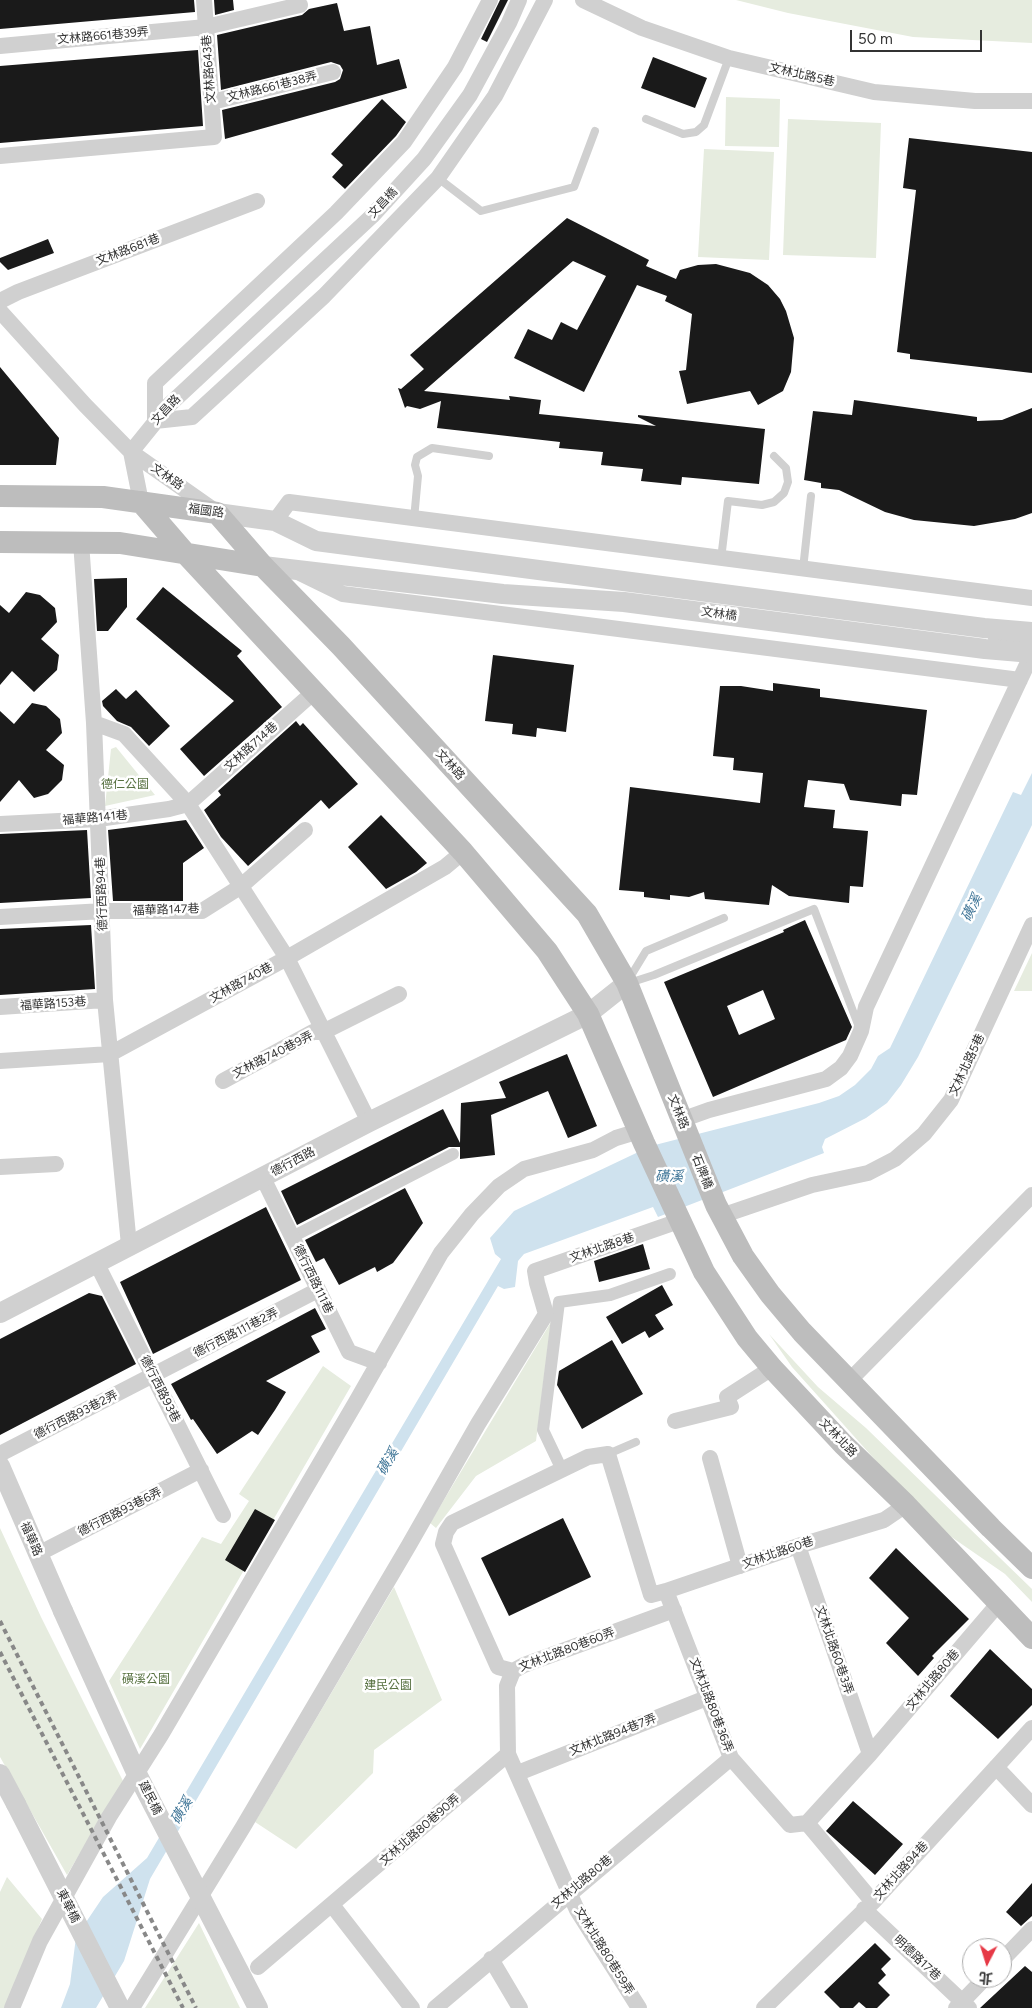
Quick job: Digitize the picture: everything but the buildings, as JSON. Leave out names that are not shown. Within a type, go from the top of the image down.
[{"type":"main road","name":"福國路","points":[[0,496],[103,497],[217,512]]},
{"type":"main road","name":"文林路","points":[[141,502],[185,553],[463,852],[547,951],[588,1014],[641,1137]]},
{"type":"main road","name":"文林路","points":[[217,512],[263,566],[341,646],[587,914],[627,983],[685,1130]]},
{"type":"main road","points":[[0,542],[120,543],[263,566]]},
{"type":"main road","name":"石牌橋","points":[[685,1130],[719,1211]]},
{"type":"main road","points":[[641,1137],[678,1217]]},
{"type":"main road","points":[[719,1211],[743,1256],[770,1294],[991,1528],[1032,1568]]},
{"type":"main road","name":"文林北路","points":[[678,1217],[704,1272],[747,1338],[772,1368],[843,1444],[906,1505],[1032,1638]]},
{"type":"street","name":"文林路643巷","points":[[0,156],[214,137],[204,0]]},
{"type":"street","points":[[490,0],[455,67],[404,142],[336,213],[155,383],[155,421],[192,417],[324,296],[438,178],[495,96],[545,0]]},
{"type":"street","name":"文昌橋","points":[[204,371],[372,216],[424,159],[470,95],[520,0]]},
{"type":"street","name":"文林北路5巷","points":[[583,0],[642,28],[729,58],[874,92],[975,101],[1032,101]]},
{"type":"street","name":"文林路661巷39弄","points":[[0,46],[206,27],[300,5]]},
{"type":"street","name":"文林路661巷38弄","points":[[212,102],[333,72]]},
{"type":"street","name":"文林路681巷","points":[[0,301],[18,292],[257,201]]},
{"type":"street","name":"文林路","points":[[0,311],[131,452],[217,512]]},
{"type":"street","name":"文昌路","points":[[131,452],[155,421],[204,371]]},
{"type":"street","name":"文林路","points":[[131,452],[141,502]]},
{"type":"street","points":[[275,522],[289,502],[1032,598]]},
{"type":"street","name":"福國路","points":[[217,512],[275,522],[316,541],[406,554]]},
{"type":"street","name":"德行西路94巷","points":[[81,542],[94,723],[106,1000],[129,1246]]},
{"type":"street","name":"文林橋","points":[[406,554],[984,628],[1032,632]]},
{"type":"street","points":[[263,566],[298,572],[343,594],[1020,680]]},
{"type":"street","name":"文林橋","points":[[298,572],[405,581],[503,594],[624,602],[985,649],[1032,653]]},
{"type":"street","points":[[685,1130],[709,1110],[826,1079],[841,1068],[850,1056],[861,1032],[866,1007],[1032,653]]},
{"type":"street","name":"文林路714巷","points":[[188,804],[315,691]]},
{"type":"street","name":"文林路740巷9弄","points":[[94,723],[124,734],[188,804],[287,958],[369,1122]]},
{"type":"street","name":"福華路141巷","points":[[0,824],[98,818],[169,809],[188,804]]},
{"type":"street","name":"福華路147巷","points":[[0,917],[103,911],[202,911],[240,887],[305,830]]},
{"type":"street","name":"文林路740巷","points":[[0,1061],[110,1054],[287,958],[445,867],[463,852]]},
{"type":"street","name":"文林北路5巷","points":[[719,1211],[812,1185],[868,1173],[895,1158],[924,1134],[951,1100],[1032,925]]},
{"type":"street","name":"德行西路","points":[[0,1313],[369,1122],[588,1014],[627,983]]},
{"type":"street","name":"文林路740巷9弄","points":[[223,1081],[313,1032],[323,1032],[399,994]]},
{"type":"street","name":"福華路153巷","points":[[0,1007],[106,1000]]},
{"type":"street","points":[[12,2008],[40,1940],[109,1817],[166,1726],[379,1363],[441,1253],[472,1214],[499,1186],[524,1169],[593,1150],[616,1138],[641,1137]]},
{"type":"street","points":[[292,1237],[453,1154]]},
{"type":"street","points":[[0,1167],[56,1164]]},
{"type":"street","name":"德行西路111巷","points":[[263,1178],[348,1352],[379,1363]]},
{"type":"street","points":[[850,1380],[1032,1195]]},
{"type":"street","name":"文林北路8巷","points":[[132,2008],[248,1819],[478,1424],[546,1314],[536,1283],[535,1271],[678,1217]]},
{"type":"street","name":"德行西路93巷","points":[[97,1264],[223,1515]]},
{"type":"street","points":[[562,1470],[543,1430],[559,1302],[610,1295],[670,1274]]},
{"type":"street","name":"德行西路111巷2弄","points":[[153,1375],[318,1290]]},
{"type":"street","points":[[675,1421],[731,1407],[727,1397],[772,1368]]},
{"type":"street","name":"德行西路93巷2弄","points":[[0,1454],[153,1375]]},
{"type":"street","points":[[513,1671],[498,1667],[443,1544],[446,1532],[452,1523],[588,1457],[608,1454],[619,1484],[651,1595],[666,1591],[674,1610]]},
{"type":"street","points":[[710,1458],[740,1566]]},
{"type":"street","name":"福華路","points":[[0,1466],[63,1611]]},
{"type":"street","name":"德行西路93巷6弄","points":[[38,1554],[201,1470]]},
{"type":"street","name":"文林北路60巷","points":[[666,1591],[798,1546],[884,1520],[906,1505]]},
{"type":"street","name":"文林北路60巷3弄","points":[[798,1546],[870,1754]]},
{"type":"street","name":"文林北路80巷","points":[[807,1822],[870,1754],[999,1603]]},
{"type":"street","name":"文林北路80巷60弄","points":[[570,1892],[508,1754],[507,1686],[513,1671],[524,1665],[674,1610]]},
{"type":"street","name":"文林北路80巷36弄","points":[[674,1610],[731,1758],[790,1825],[807,1822]]},
{"type":"street","name":"建民橋","points":[[63,1611],[135,1770],[258,2008]]},
{"type":"street","name":"文林北路94巷7弄","points":[[518,1773],[709,1697]]},
{"type":"street","name":"文林北路94巷","points":[[764,2008],[869,1905],[1032,1728]]},
{"type":"street","name":"文林北路80巷90弄","points":[[258,1967],[508,1754]]},
{"type":"street","name":"文林北路80巷","points":[[435,2008],[570,1892],[731,1758]]},
{"type":"street","points":[[996,1767],[1032,1805]]},
{"type":"street","points":[[0,1774],[8,1803]]},
{"type":"street","name":"東華橋","points":[[8,1803],[120,2008]]},
{"type":"street","name":"明德路17巷","points":[[807,1822],[869,1905],[962,2006]]},
{"type":"street","name":"文林北路80巷59弄","points":[[570,1892],[577,1910],[639,2008]]},
{"type":"street","points":[[332,1905],[412,2008]]},
{"type":"street","points":[[1012,1950],[1032,1929]]},
{"type":"street","points":[[491,1959],[520,2008]]},
{"type":"street","points":[[962,2006],[977,1988]]},
{"type":"lane","points":[[646,119],[683,134],[696,132],[704,125],[729,58]]},
{"type":"lane","points":[[438,178],[481,211],[574,187],[595,131]]},
{"type":"lane","points":[[414,519],[418,476],[415,465],[417,457],[432,448],[489,456]]},
{"type":"lane","points":[[721,559],[728,501],[762,505],[774,502],[784,493],[788,482],[786,468],[774,456]]},
{"type":"lane","points":[[802,569],[810,496]]},
{"type":"lane","points":[[986,638],[1032,643]]},
{"type":"lane","points":[[627,983],[654,975],[814,909],[861,1032]]},
{"type":"lane","points":[[627,983],[646,951],[724,918]]},
{"type":"lane","points":[[608,1454],[636,1442]]},
{"type":"green space","points":[[736,0],[1032,0],[1032,43],[913,37],[788,13]]},
{"type":"green space","points":[[726,97],[780,99],[779,147],[725,146]]},
{"type":"green space","points":[[788,119],[881,123],[876,258],[783,255]]},
{"type":"green space","points":[[704,149],[774,152],[769,260],[698,257]]},
{"type":"green space","name":"德仁公園","points":[[116,747],[155,795],[105,806],[111,749]]},
{"type":"green space","points":[[1032,953],[1032,991],[1014,991]]},
{"type":"green space","points":[[551,1322],[536,1441],[476,1476],[436,1528],[430,1523]]},
{"type":"green space","points":[[769,1334],[818,1387],[866,1428],[1032,1589],[1032,1602],[1005,1574],[950,1536],[886,1472],[792,1367]]},
{"type":"green space","name":"磺溪公園","points":[[323,1366],[351,1386],[140,1749],[109,1681],[202,1537],[221,1544],[249,1501],[239,1494]]},
{"type":"green space","points":[[0,1528],[41,1617],[123,1781],[67,1875],[0,1757]]},
{"type":"green space","name":"建民公園","points":[[394,1587],[442,1700],[374,1750],[373,1773],[296,1849],[255,1822]]},
{"type":"green space","points":[[7,1877],[42,1919],[4,2008],[0,2008],[0,1892]]},
{"type":"green space","points":[[199,1923],[240,2008],[145,2008]]},
{"type":"water","name":"磺溪","points":[[1032,773],[1032,825],[918,1057],[901,1085],[887,1103],[866,1118],[825,1139],[822,1147],[824,1153],[658,1217],[653,1207],[524,1254],[518,1261],[515,1287],[504,1289],[498,1286],[150,1879],[124,1961],[96,2008],[61,2008],[70,1984],[76,1937],[103,1897],[147,1858],[501,1259],[495,1254],[490,1238],[514,1211],[651,1146],[819,1103],[839,1096],[855,1085],[871,1069],[878,1056],[890,1048],[1013,792],[1021,795]]},
{"type":"railway","points":[[0,1621],[196,2008]]},
{"type":"railway","points":[[0,1652],[183,2008]]}]
